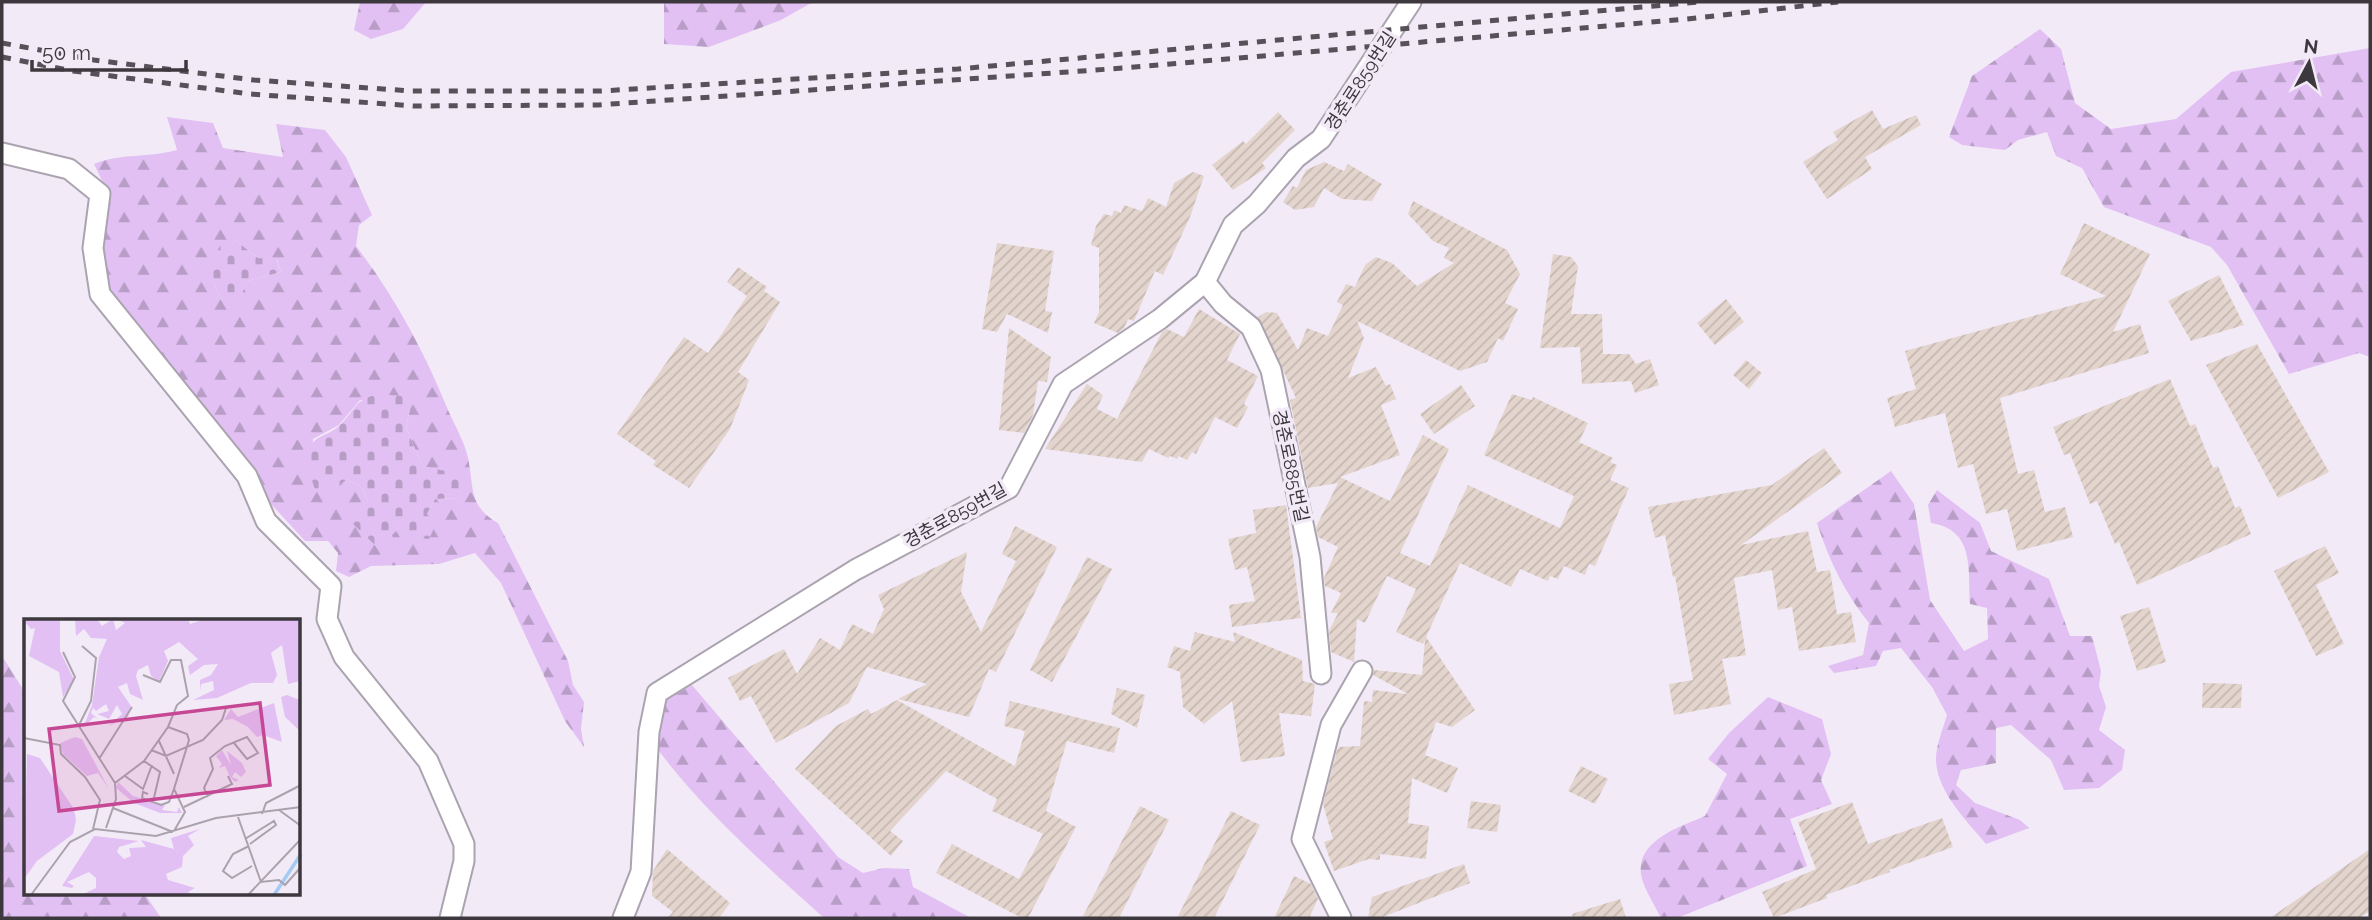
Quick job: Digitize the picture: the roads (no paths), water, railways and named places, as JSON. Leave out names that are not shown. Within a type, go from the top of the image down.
[{"type":"street","name":"경춘로859번길","points":[[623,918],[640,873],[649,732],[657,693],[855,570],[1009,488],[1063,384],[1160,319],[1205,282],[1233,225],[1257,204],[1296,158],[1321,139],[1412,2]]},
{"type":"street","points":[[2,153],[69,169],[100,194],[93,248],[100,294],[247,476],[266,521],[331,586],[327,619],[344,657],[428,761],[464,844],[464,861],[450,918]]},
{"type":"street","name":"경춘로885번길","points":[[1205,282],[1223,304],[1251,327],[1271,370],[1310,557],[1321,674]]},
{"type":"street","points":[[1342,918],[1302,839],[1331,725],[1362,671]]},
{"type":"railway","points":[[2,43],[94,60],[254,80],[411,91],[601,91],[958,69],[1698,2]]},
{"type":"railway","points":[[2,57],[73,71],[250,94],[414,106],[598,105],[1124,68],[1687,19],[1838,2]]}]
